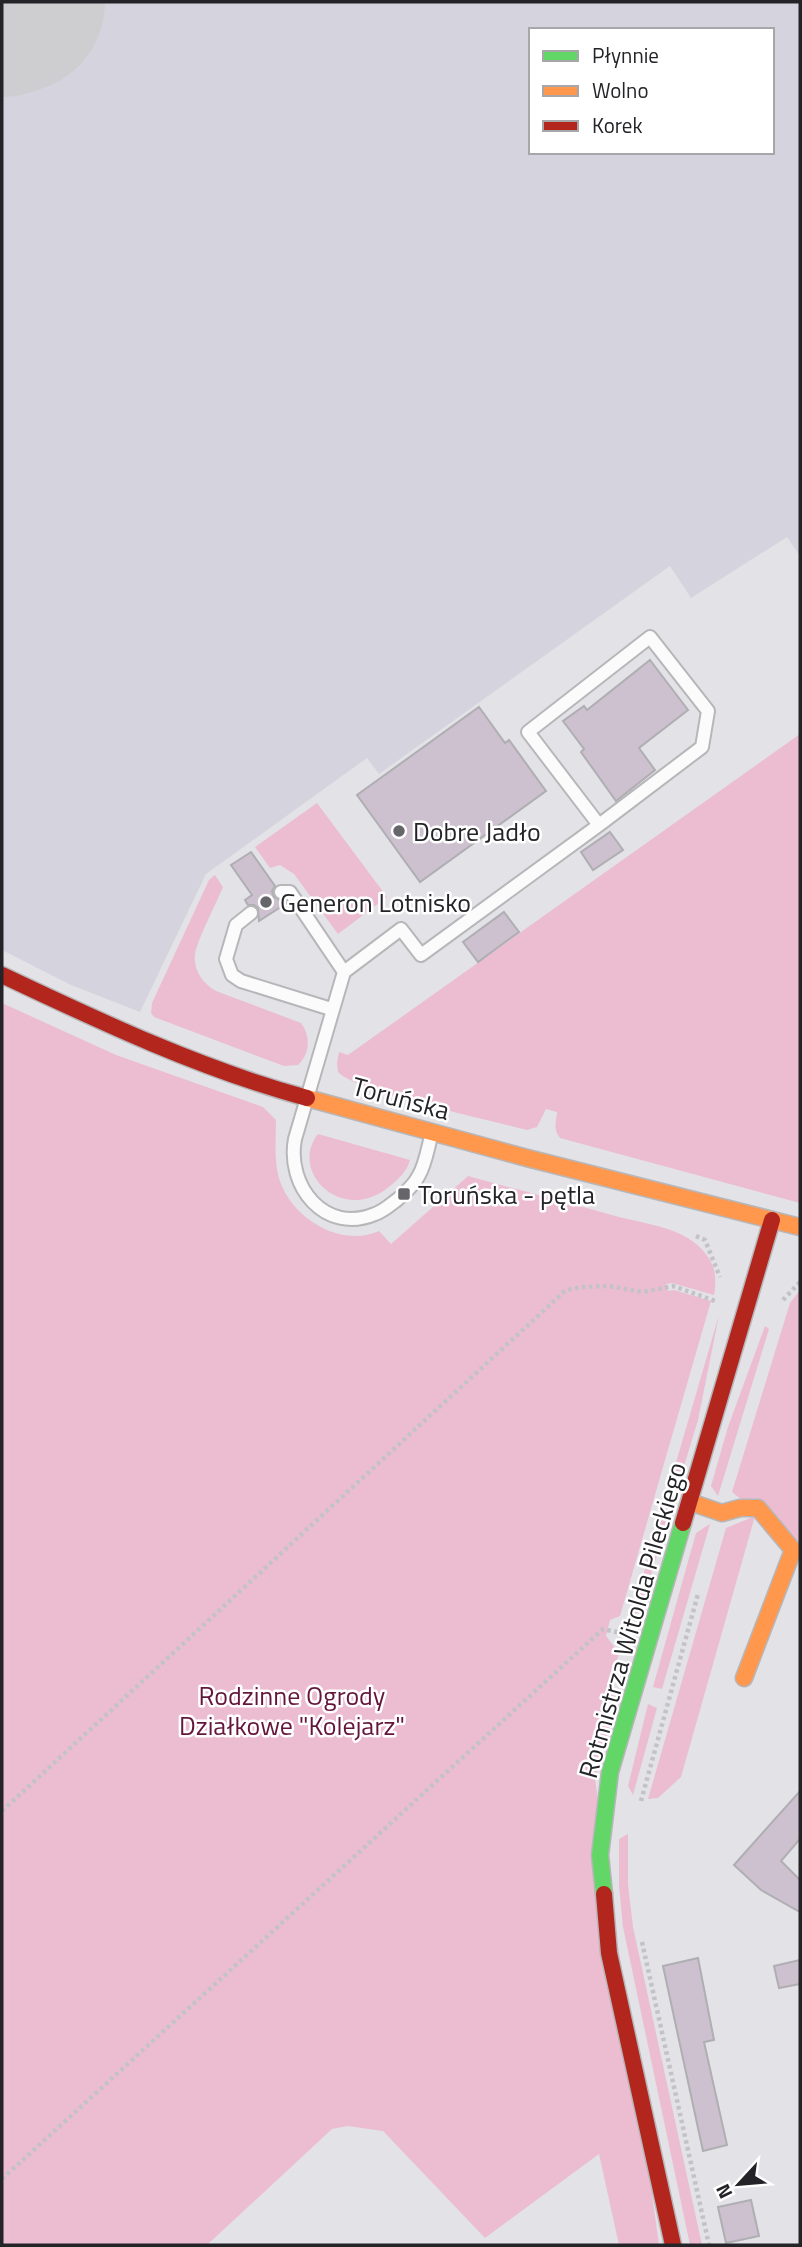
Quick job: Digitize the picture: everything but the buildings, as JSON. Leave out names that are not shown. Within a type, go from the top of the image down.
[{"type":"street","name":"Toruńska","points":[[2,975],[125,1033],[308,1098],[800,1227]]},
{"type":"street","name":"Rotmistrza Witolda Pileckiego","points":[[673,2245],[609,1953],[600,1855],[610,1772],[772,1220]]},
{"type":"street","points":[[690,1502],[722,1513],[740,1508],[758,1508],[793,1550],[744,1678]]},
{"type":"lane","points":[[432,1132],[419,1175],[404,1194],[375,1214],[353,1219],[319,1209],[296,1178],[293,1151],[331,1009],[344,972],[401,929],[421,955],[599,825],[702,747],[708,711],[650,637],[528,732],[599,825]]},
{"type":"lane","points":[[281,892],[290,892],[344,972]]},
{"type":"lane","points":[[251,913],[236,925],[226,959],[232,975],[241,981],[331,1009]]},
{"type":"path","points":[[781,1311],[784,1298],[800,1282]]},
{"type":"path","points":[[2,1811],[566,1290],[608,1286],[643,1292],[673,1286],[717,1301]]},
{"type":"path","points":[[639,1810],[700,1588]]},
{"type":"path","points":[[2,2179],[603,1629],[622,1633]]},
{"type":"path","points":[[641,1937],[709,2245]]},
{"type":"shaded area","points":[[2,2],[800,2],[800,556],[787,537],[691,598],[670,566],[379,774],[367,758],[206,874],[140,1012],[71,985],[2,950]]},
{"type":"green space","points":[[800,734],[800,1203],[560,1138],[556,1129],[557,1112],[546,1109],[537,1127],[527,1130],[396,1096],[349,1080],[338,1072],[339,1052],[348,1055]]},
{"type":"green space","points":[[317,803],[387,897],[338,934],[294,874],[280,865],[270,868],[255,847]]},
{"type":"green space","points":[[215,875],[223,887],[195,954],[197,971],[207,985],[216,991],[301,1023],[308,1045],[305,1056],[298,1065],[284,1066],[154,1017],[151,1013],[152,1003],[209,880]]},
{"type":"green space","name":"Rodzinne Ogrody Działkowe \"Kolejarz\"","points":[[2,1003],[116,1055],[263,1107],[276,1120],[276,1161],[283,1189],[303,1215],[331,1232],[363,1235],[379,1231],[391,1244],[468,1176],[668,1229],[695,1243],[710,1260],[715,1279],[714,1295],[672,1283],[666,1284],[668,1291],[674,1290],[711,1301],[620,1616],[610,1620],[606,1636],[619,1653],[608,1693],[617,1697],[595,1779],[659,2245],[619,2245],[599,2154],[485,2238],[383,2131],[348,2126],[332,2129],[207,2245],[2,2245]]},
{"type":"green space","points":[[318,1134],[410,1160],[396,1181],[372,1197],[355,1200],[339,1197],[325,1189],[315,1178],[310,1164],[311,1149]]},
{"type":"green space","points":[[800,1290],[800,1546],[732,1492],[790,1303]]},
{"type":"green space","points":[[719,1315],[698,1420],[640,1611],[631,1617]]},
{"type":"green space","points":[[765,1326],[769,1329],[718,1496],[711,1486],[728,1427]]},
{"type":"green space","points":[[755,1516],[681,1777],[658,1798],[648,1799],[726,1528]]},
{"type":"green space","points":[[710,1524],[662,1689],[653,1687],[696,1533]]},
{"type":"green space","points":[[648,1704],[657,1708],[633,1795],[628,1786]]},
{"type":"green space","points":[[628,1834],[628,1885],[633,1927],[702,2245],[690,2245],[623,1927],[619,1886],[619,1839]]},
{"type":"runway","points":[[2,6],[14,2]]},
{"type":"traffic: fast","points":[[604,1894],[600,1855],[610,1772],[683,1523]]},
{"type":"traffic: slow","points":[[307,1098],[527,1158],[800,1227]]},
{"type":"traffic: slow","points":[[690,1502],[722,1513],[740,1508],[758,1508],[793,1550],[744,1678]]},
{"type":"traffic: jam","points":[[2,975],[190,1059],[307,1098]]},
{"type":"traffic: jam","points":[[683,1523],[772,1220]]},
{"type":"traffic: jam","points":[[604,1894],[609,1953],[673,2245]]},
{"type":"place","name":"Dobre Jadło","points":[[399,831]]},
{"type":"place","name":"Generon Lotnisko","points":[[266,902]]},
{"type":"place","name":"Toruńska - pętla","points":[[404,1194]]}]
